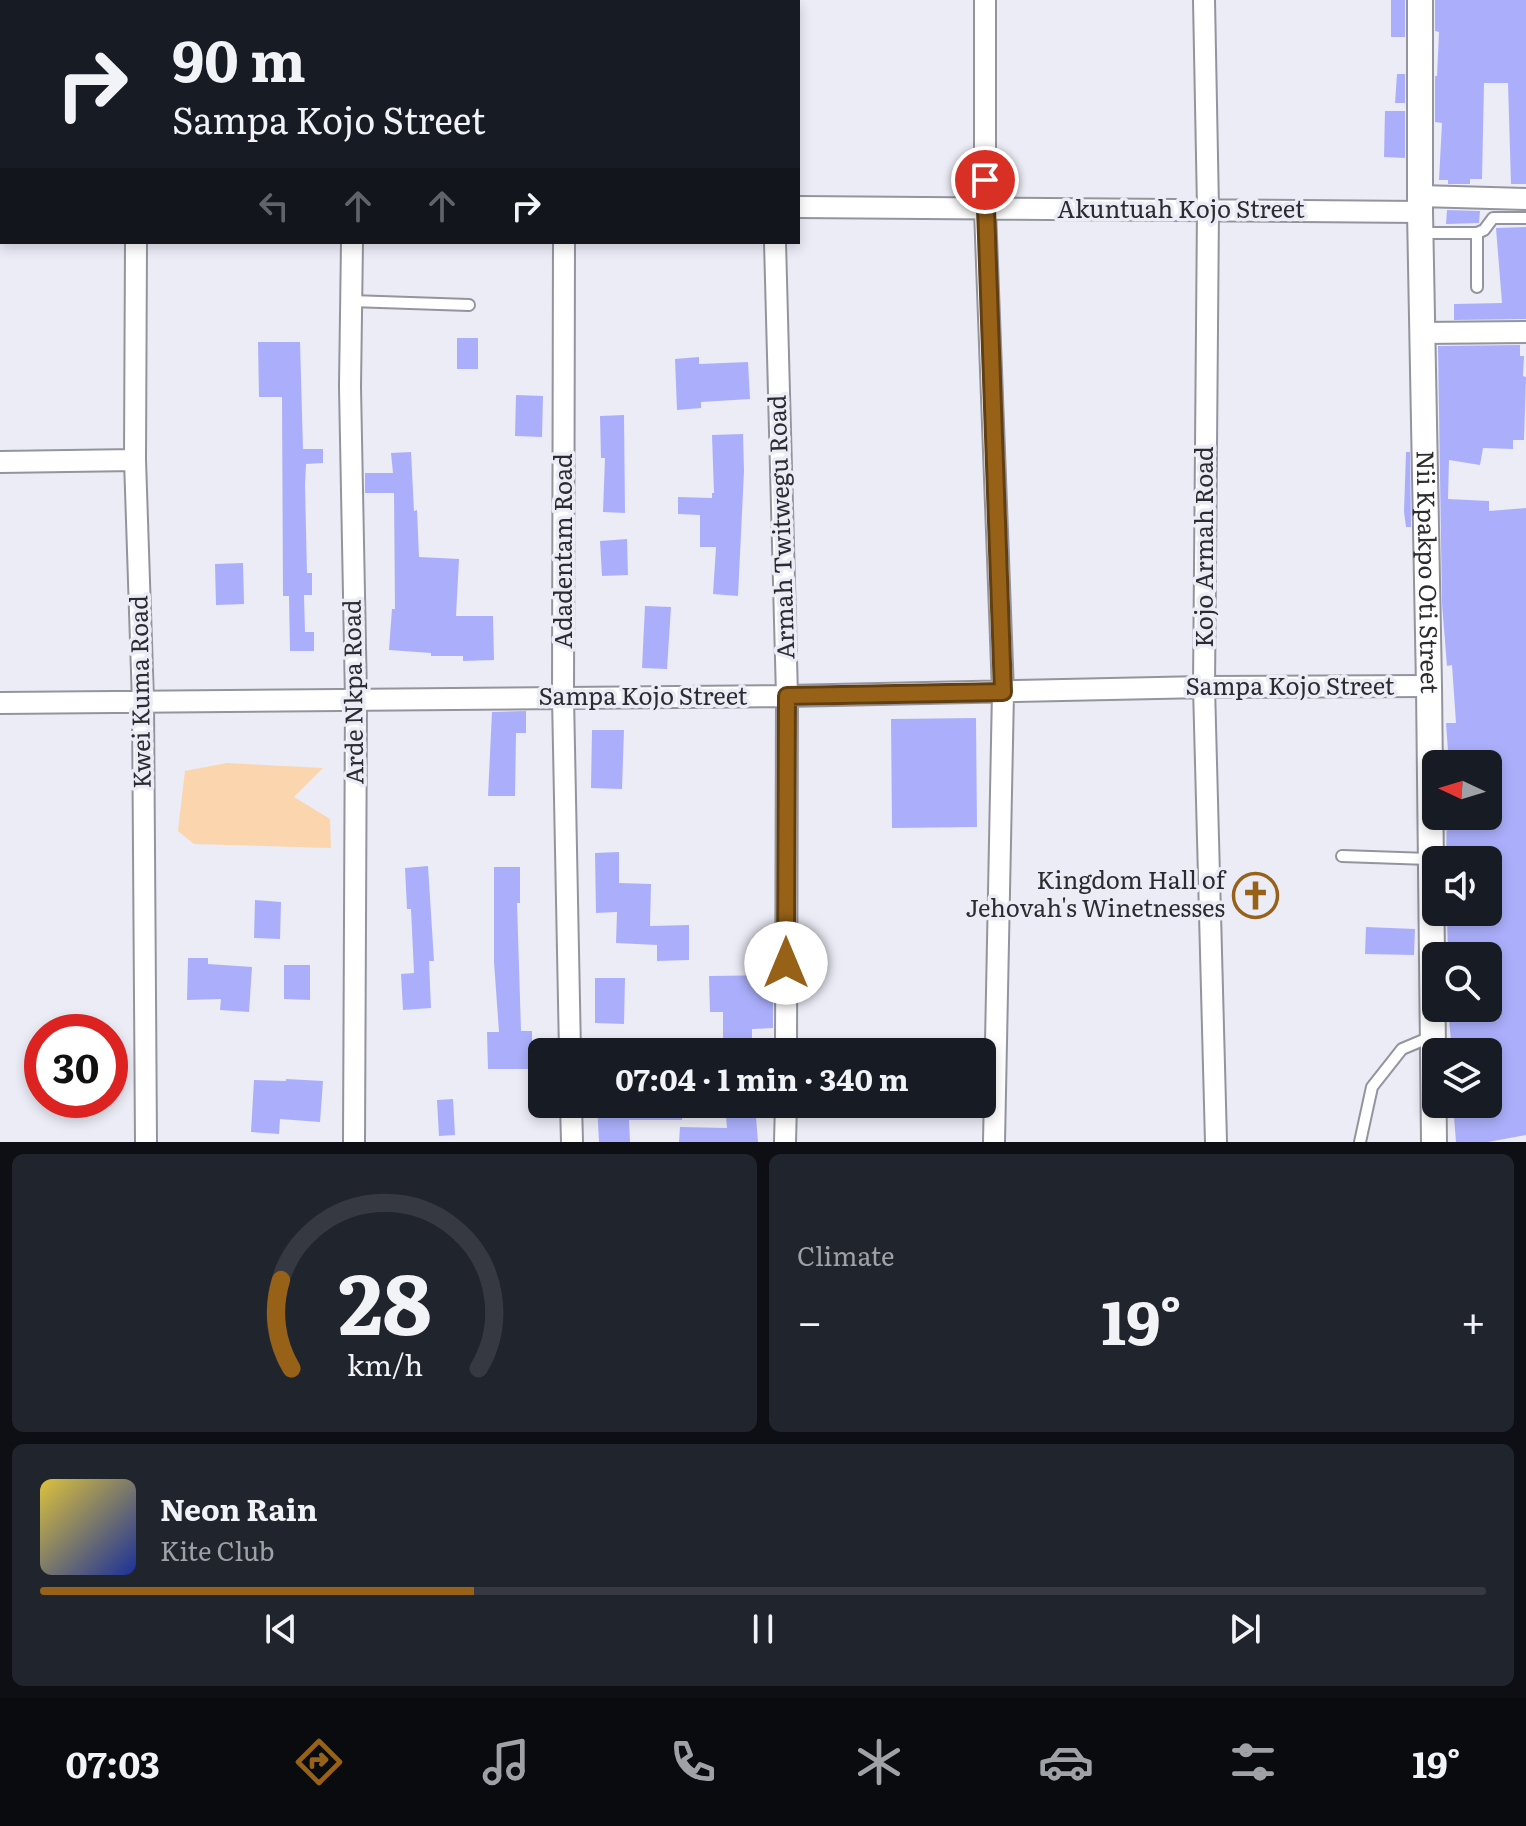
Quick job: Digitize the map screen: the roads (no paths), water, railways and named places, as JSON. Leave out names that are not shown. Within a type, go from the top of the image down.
[{"type":"street","points":[[985,0],[985,210],[1003,692],[994,1142]]},
{"type":"street","name":"Kojo Armah Road","points":[[1204,0],[1208,208],[1204,687],[1216,1142]]},
{"type":"street","name":"Nii Kpakpo Oti Street","points":[[1420,0],[1420,214],[1431,846]]},
{"type":"street","name":"Akuntuah Kojo Street","points":[[800,207],[985,210],[1208,208],[1420,214],[1526,199]]},
{"type":"street","name":"Kwei Kuma Road","points":[[136,244],[135,460],[143,702],[146,1142]]},
{"type":"street","name":"Arde Nkpa Road","points":[[352,244],[350,301],[356,698],[354,1142]]},
{"type":"street","name":"Adadentam Road","points":[[564,244],[563,697],[570,1038]]},
{"type":"street","name":"Armah Twitwegu Road","points":[[775,244],[787,696],[786,1038]]},
{"type":"street","points":[[1422,333],[1526,332]]},
{"type":"street","points":[[0,462],[135,460]]},
{"type":"street","name":"Sampa Kojo Street","points":[[0,703],[1429,686]]},
{"type":"street","name":"Nii Kpakpo Oti Street","points":[[1432,926],[1434,1142]]},
{"type":"street","points":[[571,1118],[572,1142]]},
{"type":"street","points":[[785,1142],[786,1118]]},
{"type":"lane","points":[[1420,214],[1477,233],[1484,230],[1493,218],[1526,218]]},
{"type":"lane","points":[[1477,233],[1477,287]]},
{"type":"lane","points":[[350,301],[469,305]]},
{"type":"lane","points":[[1342,856],[1422,859]]},
{"type":"lane","points":[[1360,1142],[1372,1087],[1402,1049],[1433,1036]]},
{"type":"place","name":"Kingdom Hall of Jehovah's Winetnesses","points":[[1256,895]]}]
